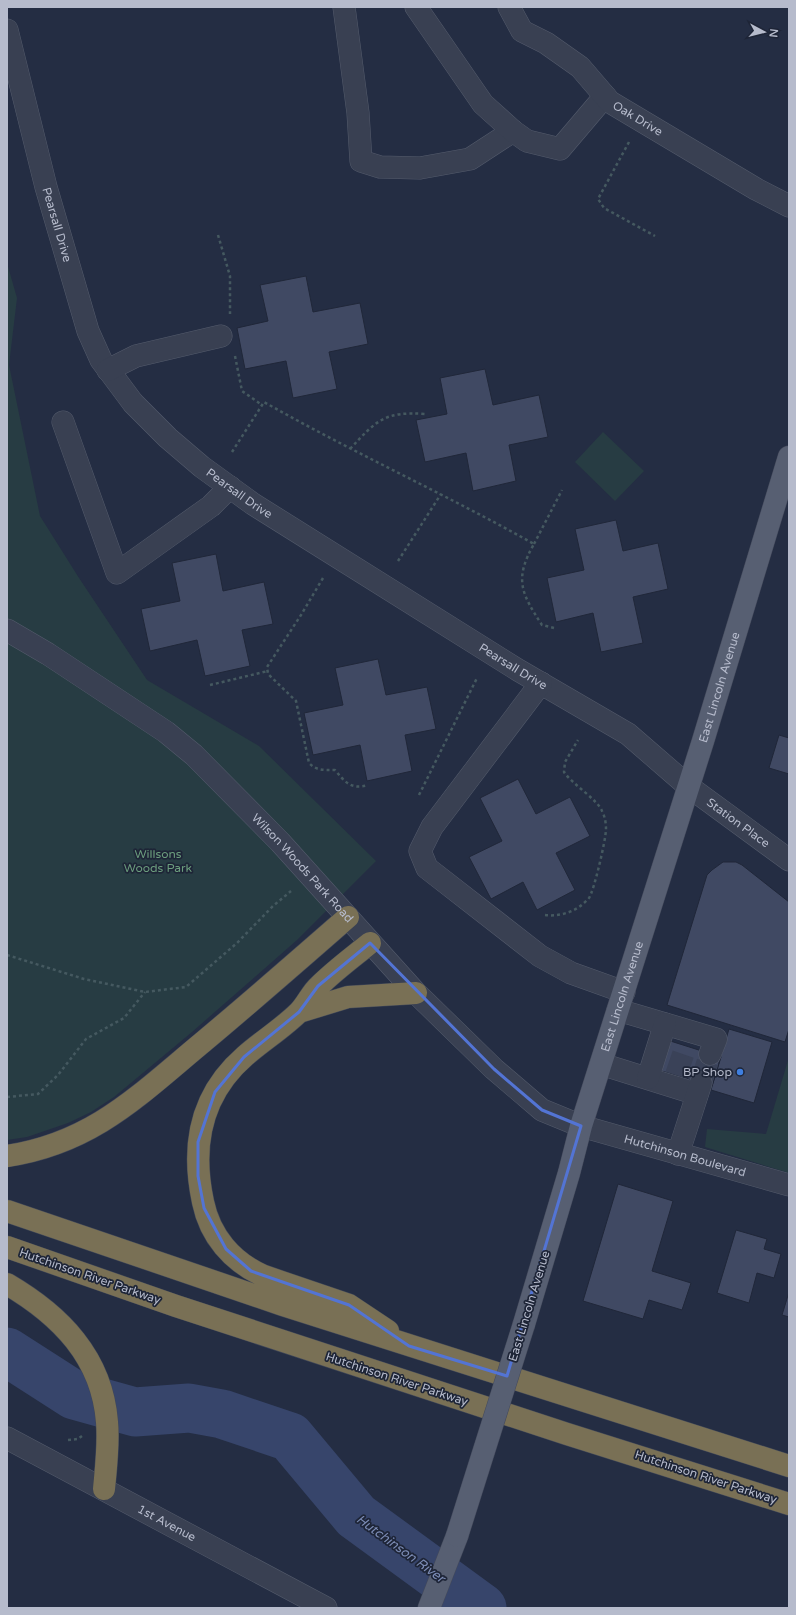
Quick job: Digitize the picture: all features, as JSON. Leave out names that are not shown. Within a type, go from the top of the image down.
[{"type":"highway","points":[[7,1156],[40,1150],[64,1142],[82,1134],[128,1104],[278,979],[348,917]]},
{"type":"highway","points":[[370,943],[318,986],[299,1012],[244,1057],[228,1074],[215,1092],[202,1124],[198,1142],[198,1176],[204,1208],[217,1237],[230,1254],[243,1265],[264,1276],[349,1305],[409,1346]]},
{"type":"highway","points":[[299,1012],[348,997],[416,993]]},
{"type":"highway","points":[[7,1211],[149,1261],[409,1346],[789,1466]]},
{"type":"highway","name":"Hutchinson River Parkway","points":[[7,1247],[191,1311],[567,1434],[789,1504]]},
{"type":"highway","points":[[7,1284],[40,1305],[54,1316],[80,1345],[92,1368],[101,1393],[107,1420],[108,1436],[104,1489]]},
{"type":"main road","name":"East Lincoln Avenue","points":[[429,1608],[457,1536],[524,1324],[569,1174],[581,1126],[688,786],[789,457]]},
{"type":"street","points":[[344,7],[358,113],[361,161],[380,167],[420,168],[470,159],[513,131]]},
{"type":"street","points":[[416,7],[483,104],[513,131],[527,141],[560,149],[605,96]]},
{"type":"street","name":"Oak Drive","points":[[509,7],[522,31],[546,43],[580,67],[610,102],[756,189],[789,206]]},
{"type":"street","name":"Pearsall Drive","points":[[7,30],[46,187],[88,331],[101,360],[134,403],[168,438],[202,467],[259,508],[541,683],[628,734],[688,786]]},
{"type":"street","points":[[108,370],[136,356],[221,336]]},
{"type":"street","points":[[63,422],[117,573],[211,506],[230,487]]},
{"type":"street","name":"Wilson Woods Park Road","points":[[7,630],[48,654],[166,732],[194,755],[280,842],[416,993],[494,1069],[542,1110],[581,1126]]},
{"type":"street","points":[[541,683],[432,827],[420,851],[427,868],[540,956],[666,1024],[688,1039],[716,1039],[710,1054]]},
{"type":"street","name":"Station Place","points":[[688,786],[789,860]]},
{"type":"street","points":[[648,1078],[666,1024]]},
{"type":"street","points":[[601,1064],[648,1078],[674,1081],[699,1089],[678,1154]]},
{"type":"street","name":"Hutchinson Boulevard","points":[[581,1126],[789,1185]]},
{"type":"street","name":"1st Avenue","points":[[7,1438],[326,1608]]},
{"type":"path","points":[[641,121],[598,199],[604,208],[655,236]]},
{"type":"path","points":[[232,452],[264,402],[350,449],[441,494],[534,544]]},
{"type":"path","points":[[350,449],[369,428],[381,419],[410,413],[425,414]]},
{"type":"path","points":[[554,628],[542,624],[525,596],[521,582],[522,570],[562,490]]},
{"type":"path","points":[[398,561],[441,494]]},
{"type":"path","points":[[323,578],[267,667],[268,674],[296,701],[309,763],[314,768],[322,770],[335,770],[345,782],[353,787],[368,786]]},
{"type":"path","points":[[210,685],[268,671]]},
{"type":"path","points":[[419,795],[477,678]]},
{"type":"path","points":[[545,915],[552,916],[566,913],[578,908],[590,897],[605,841],[605,819],[602,810],[570,781],[564,772],[565,762],[578,740]]},
{"type":"path","points":[[7,955],[84,979],[144,992],[186,987],[237,943],[272,906],[311,876]]},
{"type":"path","points":[[7,1097],[38,1094],[58,1076],[86,1039],[124,1018],[144,992]]},
{"type":"path","points":[[62,1437],[70,1441],[78,1439],[86,1433]]},
{"type":"highlighted area","points":[[370,943],[494,1069],[542,1110],[581,1126],[507,1376],[409,1346],[349,1305],[251,1271],[226,1249],[204,1208],[198,1176],[198,1142],[215,1092],[244,1057],[299,1012],[318,986]]},
{"type":"green space","name":"Willsons Woods Park","points":[[7,263],[17,298],[9,365],[40,516],[79,578],[147,680],[259,746],[376,861],[297,940],[192,1032],[114,1097],[91,1112],[68,1123],[27,1137],[7,1140]]},
{"type":"green space","points":[[603,432],[644,471],[615,501],[575,462]]},
{"type":"green space","points":[[789,1057],[789,1173],[705,1147],[707,1129],[766,1134]]},
{"type":"building","points":[[306,276],[313,312],[360,303],[368,344],[329,352],[337,389],[293,398],[286,361],[245,369],[237,328],[268,321],[260,285]]},
{"type":"building","points":[[485,369],[493,405],[539,395],[548,437],[509,445],[516,481],[473,491],[466,453],[425,462],[416,420],[447,414],[440,378]]},
{"type":"building","points":[[616,520],[623,551],[658,543],[668,589],[633,597],[643,643],[601,652],[593,613],[556,622],[547,578],[584,570],[575,529]]},
{"type":"building","points":[[216,554],[223,591],[264,582],[273,624],[242,630],[250,666],[205,676],[197,640],[150,651],[141,609],[180,601],[172,563]]},
{"type":"building","points":[[378,659],[386,695],[427,687],[436,729],[405,735],[412,771],[367,781],[360,745],[313,755],[304,713],[343,705],[335,668]]},
{"type":"building","points":[[779,735],[789,738],[789,774],[769,768]]},
{"type":"building","points":[[518,779],[536,814],[570,797],[590,836],[556,853],[575,890],[537,910],[523,882],[491,899],[469,857],[502,841],[480,798]]},
{"type":"building","points":[[723,862],[736,862],[742,865],[789,902],[789,1029],[785,1042],[667,1005],[707,875]]},
{"type":"building","name":"BP Shop","points":[[729,1029],[772,1042],[754,1103],[711,1090]]},
{"type":"building","points":[[664,1039],[721,1057],[712,1086],[655,1069]]},
{"type":"building","points":[[618,1184],[673,1201],[652,1271],[691,1283],[682,1310],[649,1300],[643,1319],[583,1301]]},
{"type":"building","points":[[736,1230],[767,1239],[764,1249],[781,1254],[774,1278],[757,1273],[749,1303],[717,1293]]},
{"type":"building","points":[[789,1292],[789,1317],[782,1315]]},
{"type":"waterway","name":"Hutchinson River","points":[[7,1352],[74,1395],[135,1412],[189,1408],[222,1414],[290,1437],[356,1516],[482,1608]]},
{"type":"tunnel","points":[[676,1075],[686,1046]]},
{"type":"tunnel","points":[[701,1083],[710,1054]]},
{"type":"place","name":"BP Shop","points":[[740,1072]]}]
